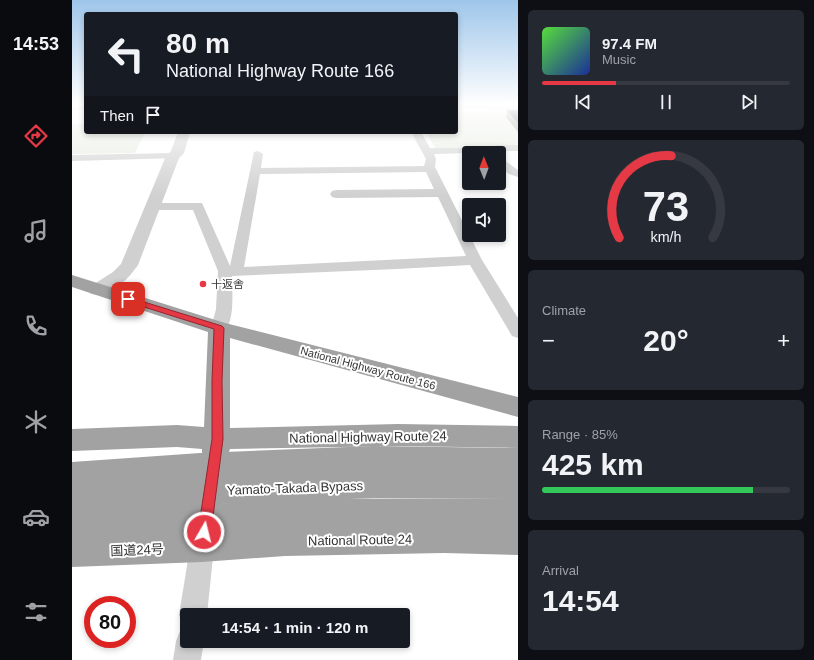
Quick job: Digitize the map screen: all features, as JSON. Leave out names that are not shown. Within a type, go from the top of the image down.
[{"type":"highway","name":"National Highway Route 166","points":[[72,281],[219,328],[518,407]]},
{"type":"highway","points":[[202,547],[218,439],[217,381],[219,328]]},
{"type":"highway","name":"National Highway Route 24","points":[[218,439],[398,434],[518,437]]},
{"type":"highway","points":[[72,440],[177,436],[218,439]]},
{"type":"highway","points":[[72,452],[175,445],[218,439]]},
{"type":"highway","points":[[72,475],[201,466],[373,459],[518,461]]},
{"type":"highway","name":"Yamato-Takada Bypass","points":[[72,501],[198,492],[367,485],[518,485]]},
{"type":"highway","points":[[72,528],[163,525],[281,516],[518,516]]},
{"type":"highway","name":"National Route 24","points":[[202,547],[309,541],[444,538],[518,540]]},
{"type":"highway","name":"国道24号","points":[[72,552],[202,547]]},
{"type":"street","points":[[98,290],[120,276],[129,265],[173,156],[177,153],[183,136]]},
{"type":"street","points":[[418,136],[431,159],[429,167],[475,260],[518,332]]},
{"type":"street","points":[[506,148],[518,148]]},
{"type":"street","points":[[427,151],[462,152]]},
{"type":"street","points":[[219,328],[224,309],[230,272],[246,226],[258,154]]},
{"type":"street","points":[[72,158],[173,156]]},
{"type":"street","points":[[506,166],[518,174]]},
{"type":"street","points":[[256,171],[430,169]]},
{"type":"street","points":[[336,194],[443,193]]},
{"type":"street","points":[[154,206],[198,206],[230,272]]},
{"type":"street","points":[[230,272],[475,260]]},
{"type":"street","points":[[194,608],[202,547]]},
{"type":"street","points":[[187,660],[189,648]]},
{"type":"shaded area","points":[[72,136],[143,136],[135,153],[72,154]]},
{"type":"shaded area","points":[[428,136],[518,136],[518,146],[462,146],[462,149],[436,149]]},
{"type":"place","name":"十返舎","points":[[203,284]]},
{"type":"route","points":[[128,299],[219,328],[217,381],[218,439],[204,532]]}]
